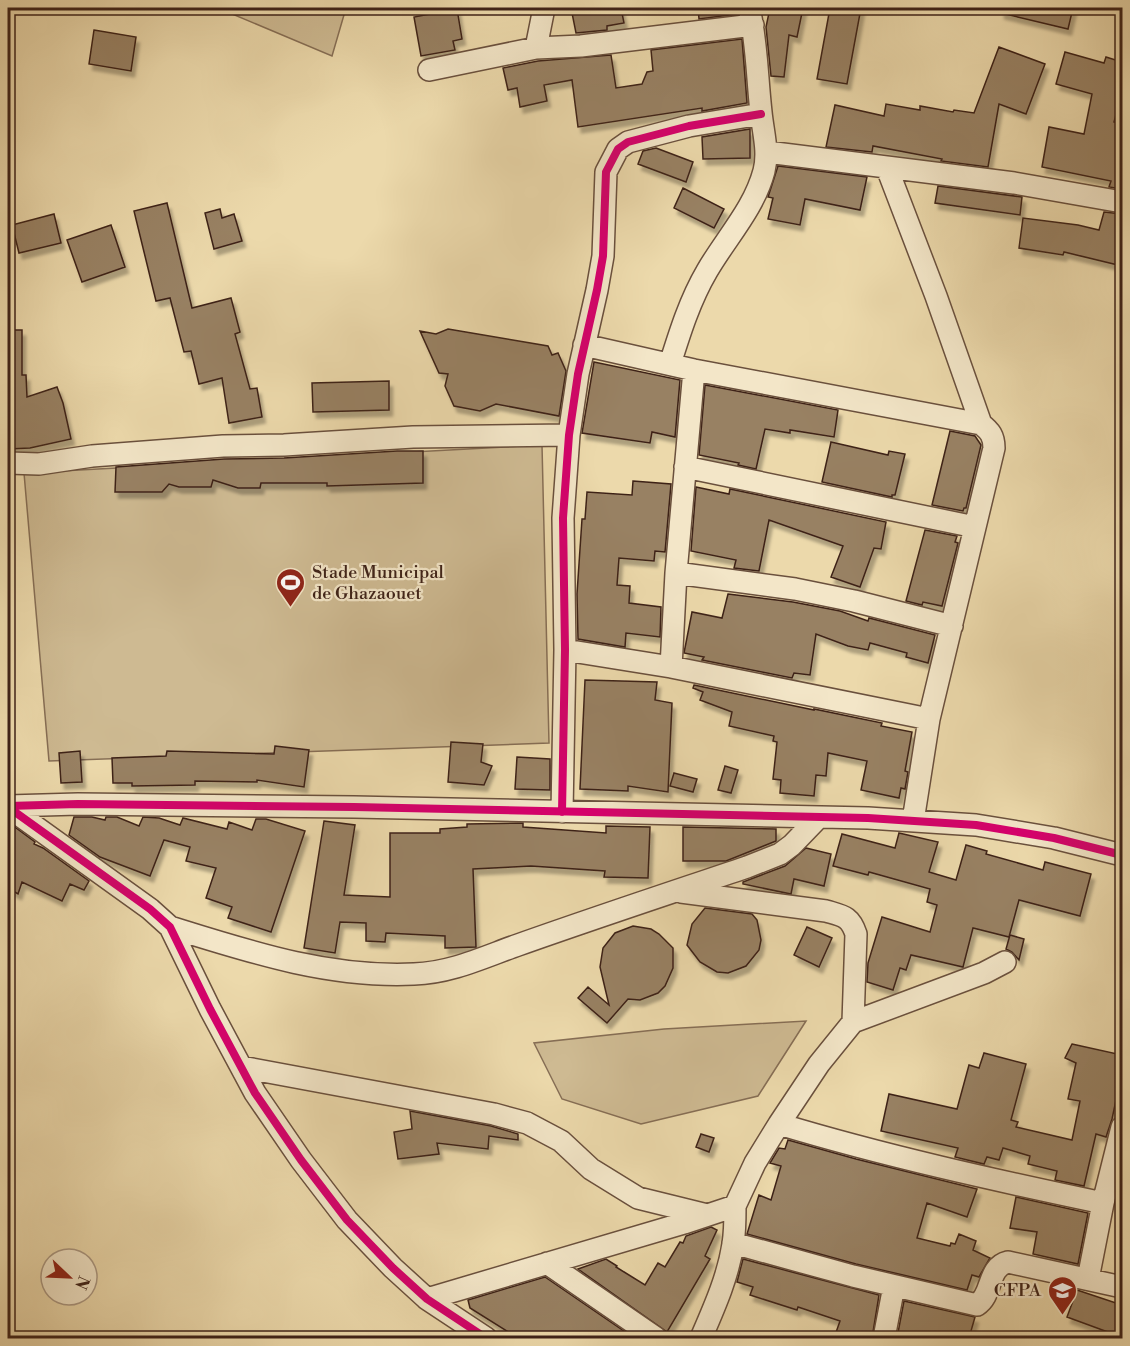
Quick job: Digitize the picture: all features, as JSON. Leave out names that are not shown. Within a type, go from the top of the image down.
[{"type":"street","points":[[536,48],[544,8]]},
{"type":"street","points":[[429,70],[536,48],[581,46],[751,16],[767,152],[764,171],[745,214],[708,270],[693,298],[670,364]]},
{"type":"street","points":[[562,812],[566,650],[563,518],[569,435],[584,345],[603,256],[606,172],[618,149],[628,142],[689,126],[761,114]]},
{"type":"street","points":[[767,152],[1014,183],[1122,202]]},
{"type":"street","points":[[887,168],[933,286],[981,423],[992,433],[994,448],[928,719],[913,820]]},
{"type":"street","points":[[584,345],[694,370],[981,423]]},
{"type":"street","points":[[671,667],[676,573],[694,370]]},
{"type":"street","points":[[9,465],[223,446],[284,445],[413,437],[569,435]]},
{"type":"street","points":[[685,467],[975,527]]},
{"type":"street","points":[[676,573],[795,589],[854,601],[952,626]]},
{"type":"street","points":[[566,650],[671,667],[928,719]]},
{"type":"street","points":[[8,806],[78,804],[913,820],[976,825],[1054,838],[1122,855]]},
{"type":"street","points":[[8,806],[150,909],[170,927],[255,1093],[347,1220],[393,1268],[427,1299],[486,1338]]},
{"type":"street","points":[[170,927],[262,956],[322,969],[362,974],[416,974],[457,968],[780,854],[819,817]]},
{"type":"street","points":[[676,891],[826,911],[846,917],[852,923],[856,934],[853,1022]]},
{"type":"street","points":[[701,1338],[718,1298],[733,1243],[735,1206],[755,1163],[819,1064],[853,1022],[976,977],[1005,962]]},
{"type":"street","points":[[241,1067],[494,1114],[527,1123],[561,1141],[591,1169],[638,1198],[708,1215]]},
{"type":"street","points":[[779,1124],[975,1175],[1103,1203]]},
{"type":"street","points":[[1088,1279],[1103,1203],[1122,1127]]},
{"type":"street","points":[[427,1299],[735,1206]]},
{"type":"street","points":[[733,1243],[894,1286],[977,1305],[984,1299],[996,1268],[1001,1263],[1008,1262],[1122,1287]]},
{"type":"street","points":[[547,1263],[656,1338]]},
{"type":"street","points":[[884,1338],[894,1286]]},
{"type":"shaded area","points":[[218,8],[346,8],[332,56]]},
{"type":"shaded area","name":"Stade Municipal de Ghazaouet","points":[[542,445],[549,743],[49,761],[24,473]]},
{"type":"shaded area","points":[[806,1021],[758,1096],[641,1124],[562,1099],[534,1043],[664,1029]]},
{"type":"building","points":[[571,8],[621,8],[624,23],[607,26],[607,30],[576,33]]},
{"type":"building","points":[[698,8],[737,8],[737,14],[699,19]]},
{"type":"building","points":[[770,8],[803,8],[797,37],[789,35],[784,77],[771,76],[766,27]]},
{"type":"building","points":[[830,8],[861,8],[847,84],[817,79]]},
{"type":"building","points":[[1001,8],[1073,8],[1068,29],[1001,13]]},
{"type":"building","points":[[457,9],[462,39],[453,41],[455,50],[421,56],[414,17]]},
{"type":"building","points":[[94,30],[136,37],[131,71],[89,64]]},
{"type":"building","points":[[742,39],[747,103],[578,127],[572,80],[544,85],[547,101],[520,107],[517,88],[508,90],[503,68],[538,61],[611,55],[616,88],[642,84],[647,72],[653,71],[651,50]]},
{"type":"building","points":[[999,47],[1045,64],[1026,114],[999,104],[988,167],[941,161],[942,159],[873,146],[872,152],[826,147],[835,105],[884,116],[886,104],[920,110],[920,106],[974,113]]},
{"type":"building","points":[[1065,52],[1104,63],[1106,57],[1122,62],[1122,93],[1114,122],[1122,124],[1122,189],[1109,187],[1111,181],[1042,167],[1049,127],[1084,134],[1092,94],[1056,84]]},
{"type":"building","points":[[750,129],[750,158],[703,159],[702,137]]},
{"type":"building","points":[[656,148],[693,162],[686,182],[638,164],[643,151]]},
{"type":"building","points":[[778,166],[867,177],[860,210],[805,199],[800,225],[768,219],[773,198],[768,197]]},
{"type":"building","points":[[938,186],[1022,197],[1020,215],[935,203]]},
{"type":"building","points":[[683,188],[724,209],[714,228],[674,208]]},
{"type":"building","points":[[167,203],[192,308],[231,298],[240,332],[235,334],[250,389],[257,388],[262,417],[229,423],[222,378],[199,384],[191,351],[184,352],[170,298],[156,301],[134,211]]},
{"type":"building","points":[[220,209],[222,218],[234,214],[242,241],[214,249],[205,213]]},
{"type":"building","points":[[1104,212],[1122,214],[1122,266],[1064,252],[1063,255],[1019,248],[1023,218],[1099,230]]},
{"type":"building","points":[[54,214],[61,243],[19,253],[12,225]]},
{"type":"building","points":[[111,225],[125,267],[82,282],[67,240]]},
{"type":"building","points":[[448,329],[548,346],[552,355],[558,353],[566,371],[559,416],[496,404],[480,411],[454,406],[445,386],[448,374],[439,373],[420,331],[436,334]]},
{"type":"building","points":[[8,330],[22,330],[22,375],[26,375],[27,397],[57,387],[71,439],[30,448],[8,449]]},
{"type":"building","points":[[594,362],[680,380],[675,437],[652,432],[650,443],[582,433]]},
{"type":"building","points":[[389,381],[389,410],[313,412],[312,383]]},
{"type":"building","points":[[705,385],[838,410],[834,437],[790,430],[790,433],[765,429],[756,469],[699,455]]},
{"type":"building","points":[[950,431],[975,436],[981,445],[966,508],[963,511],[932,505]]},
{"type":"building","points":[[831,442],[888,455],[889,451],[905,454],[895,495],[892,497],[822,482]]},
{"type":"building","points":[[423,451],[423,483],[327,486],[327,483],[261,483],[260,488],[238,488],[213,480],[211,487],[179,487],[169,484],[162,492],[115,492],[116,467],[224,459]]},
{"type":"building","points":[[633,481],[671,484],[665,552],[655,551],[654,561],[619,558],[617,585],[630,586],[629,603],[661,607],[660,637],[626,633],[625,647],[578,639],[577,594],[582,519],[585,519],[587,492],[632,495]]},
{"type":"building","points":[[696,487],[729,494],[730,489],[886,522],[881,549],[874,548],[860,587],[831,577],[843,546],[769,520],[759,571],[734,568],[736,560],[691,551]]},
{"type":"building","points":[[925,530],[957,536],[955,542],[958,543],[942,606],[906,601]]},
{"type":"building","points":[[728,594],[793,602],[840,611],[868,621],[869,618],[935,635],[928,663],[906,657],[907,653],[870,643],[868,650],[848,646],[816,634],[810,675],[794,673],[792,678],[702,660],[704,657],[684,653],[692,612],[722,618]]},
{"type":"building","points":[[585,680],[657,682],[655,700],[672,703],[668,792],[628,786],[628,791],[580,789]]},
{"type":"building","points":[[694,685],[882,723],[881,726],[912,732],[905,771],[908,772],[905,789],[901,788],[899,798],[861,790],[867,761],[828,753],[826,776],[816,775],[814,796],[780,793],[781,780],[773,779],[777,742],[773,741],[774,736],[729,726],[732,712],[700,700],[703,692],[693,688]]},
{"type":"building","points":[[451,742],[483,744],[481,762],[492,766],[484,785],[448,782]]},
{"type":"building","points":[[275,746],[309,750],[304,787],[257,780],[257,782],[195,781],[195,785],[132,786],[132,783],[113,783],[112,758],[166,756],[167,751],[274,754]]},
{"type":"building","points":[[80,751],[82,782],[61,783],[59,753]]},
{"type":"building","points":[[517,757],[550,759],[550,790],[515,789]]},
{"type":"building","points":[[725,766],[738,770],[731,793],[718,790]]},
{"type":"building","points":[[674,773],[697,779],[693,792],[670,786]]},
{"type":"building","points":[[74,817],[105,820],[106,817],[117,817],[139,826],[143,817],[159,818],[180,825],[183,818],[227,829],[229,822],[252,830],[256,819],[266,819],[305,831],[271,932],[228,918],[232,907],[206,898],[216,868],[186,861],[190,847],[164,840],[150,876],[100,857],[69,835]]},
{"type":"building","points":[[324,821],[355,825],[344,895],[390,897],[390,833],[440,833],[440,829],[467,827],[467,824],[523,823],[523,827],[606,833],[606,826],[650,827],[648,878],[604,877],[605,871],[531,866],[473,869],[476,947],[445,948],[445,936],[386,933],[385,942],[366,941],[366,923],[340,922],[335,953],[304,948]]},
{"type":"building","points":[[8,822],[35,842],[34,844],[89,881],[84,890],[70,884],[62,901],[22,882],[18,894],[8,888]]},
{"type":"building","points":[[683,827],[776,829],[776,841],[726,861],[683,861]]},
{"type":"building","points":[[899,833],[938,842],[929,872],[956,880],[966,845],[987,851],[986,854],[1043,870],[1045,862],[1091,874],[1080,916],[1019,900],[1009,937],[973,928],[963,967],[911,955],[906,970],[900,968],[893,990],[867,982],[868,963],[882,917],[930,932],[937,905],[927,902],[930,889],[869,872],[868,875],[833,866],[842,834],[895,848]]},
{"type":"building","points":[[806,848],[831,854],[824,886],[794,879],[791,894],[743,884],[743,882],[785,866]]},
{"type":"building","points":[[705,908],[752,914],[757,920],[761,940],[759,950],[746,966],[728,973],[717,972],[700,962],[687,945],[692,924]]},
{"type":"building","points":[[633,926],[651,929],[673,948],[673,968],[665,986],[658,993],[640,1000],[628,999],[607,1023],[578,998],[588,987],[609,1005],[600,967],[603,948],[615,933]]},
{"type":"building","points":[[807,927],[832,938],[819,967],[794,955]]},
{"type":"building","points":[[1010,935],[1024,939],[1019,960],[1006,949]]},
{"type":"building","points":[[1072,1044],[1122,1055],[1122,1072],[1112,1119],[1106,1137],[1096,1134],[1084,1186],[1055,1180],[1057,1171],[1028,1164],[1030,1156],[1003,1148],[999,1160],[987,1157],[984,1164],[955,1157],[958,1148],[881,1131],[889,1094],[957,1109],[969,1065],[979,1068],[984,1053],[1026,1064],[1011,1120],[1018,1122],[1016,1127],[1072,1140],[1080,1101],[1068,1099],[1076,1063],[1065,1058]]},
{"type":"building","points":[[410,1111],[491,1126],[518,1134],[518,1140],[489,1136],[488,1149],[437,1143],[439,1154],[398,1159],[394,1132],[412,1129]]},
{"type":"building","points":[[701,1134],[714,1138],[709,1152],[696,1147]]},
{"type":"building","points":[[788,1140],[977,1189],[967,1217],[927,1203],[917,1238],[950,1246],[951,1243],[955,1244],[959,1234],[976,1241],[973,1250],[990,1258],[979,1277],[972,1275],[967,1290],[856,1264],[747,1234],[759,1195],[771,1200],[781,1166],[770,1163],[779,1148],[785,1149]]},
{"type":"building","points":[[1016,1197],[1088,1213],[1078,1264],[1033,1254],[1037,1232],[1010,1228]]},
{"type":"building","points":[[711,1227],[717,1230],[705,1256],[710,1259],[667,1332],[578,1269],[606,1259],[645,1285],[658,1263],[665,1267],[686,1236]]},
{"type":"building","points":[[743,1259],[879,1295],[872,1338],[834,1338],[840,1321],[750,1295],[753,1287],[737,1282]]},
{"type":"building","points":[[545,1277],[634,1338],[518,1338],[470,1308],[468,1300]]},
{"type":"building","points":[[1077,1290],[1122,1305],[1122,1318],[1116,1335],[1067,1317]]},
{"type":"building","points":[[904,1301],[975,1317],[969,1338],[897,1338]]},
{"type":"cycle path","points":[[562,812],[565,650],[563,518],[569,435],[578,374],[603,256],[606,172],[618,149],[628,142],[689,126],[761,114]]},
{"type":"cycle path","points":[[8,806],[78,804],[354,807],[868,818],[976,825],[1054,838],[1122,855]]},
{"type":"cycle path","points":[[8,807],[150,909],[170,927],[255,1093],[301,1160],[347,1220],[393,1268],[427,1299],[486,1338]]},
{"type":"place","name":"Stade Municipal de Ghazaouet","points":[[291,608]]},
{"type":"place","name":"CFPA","points":[[1062,1316]]}]
